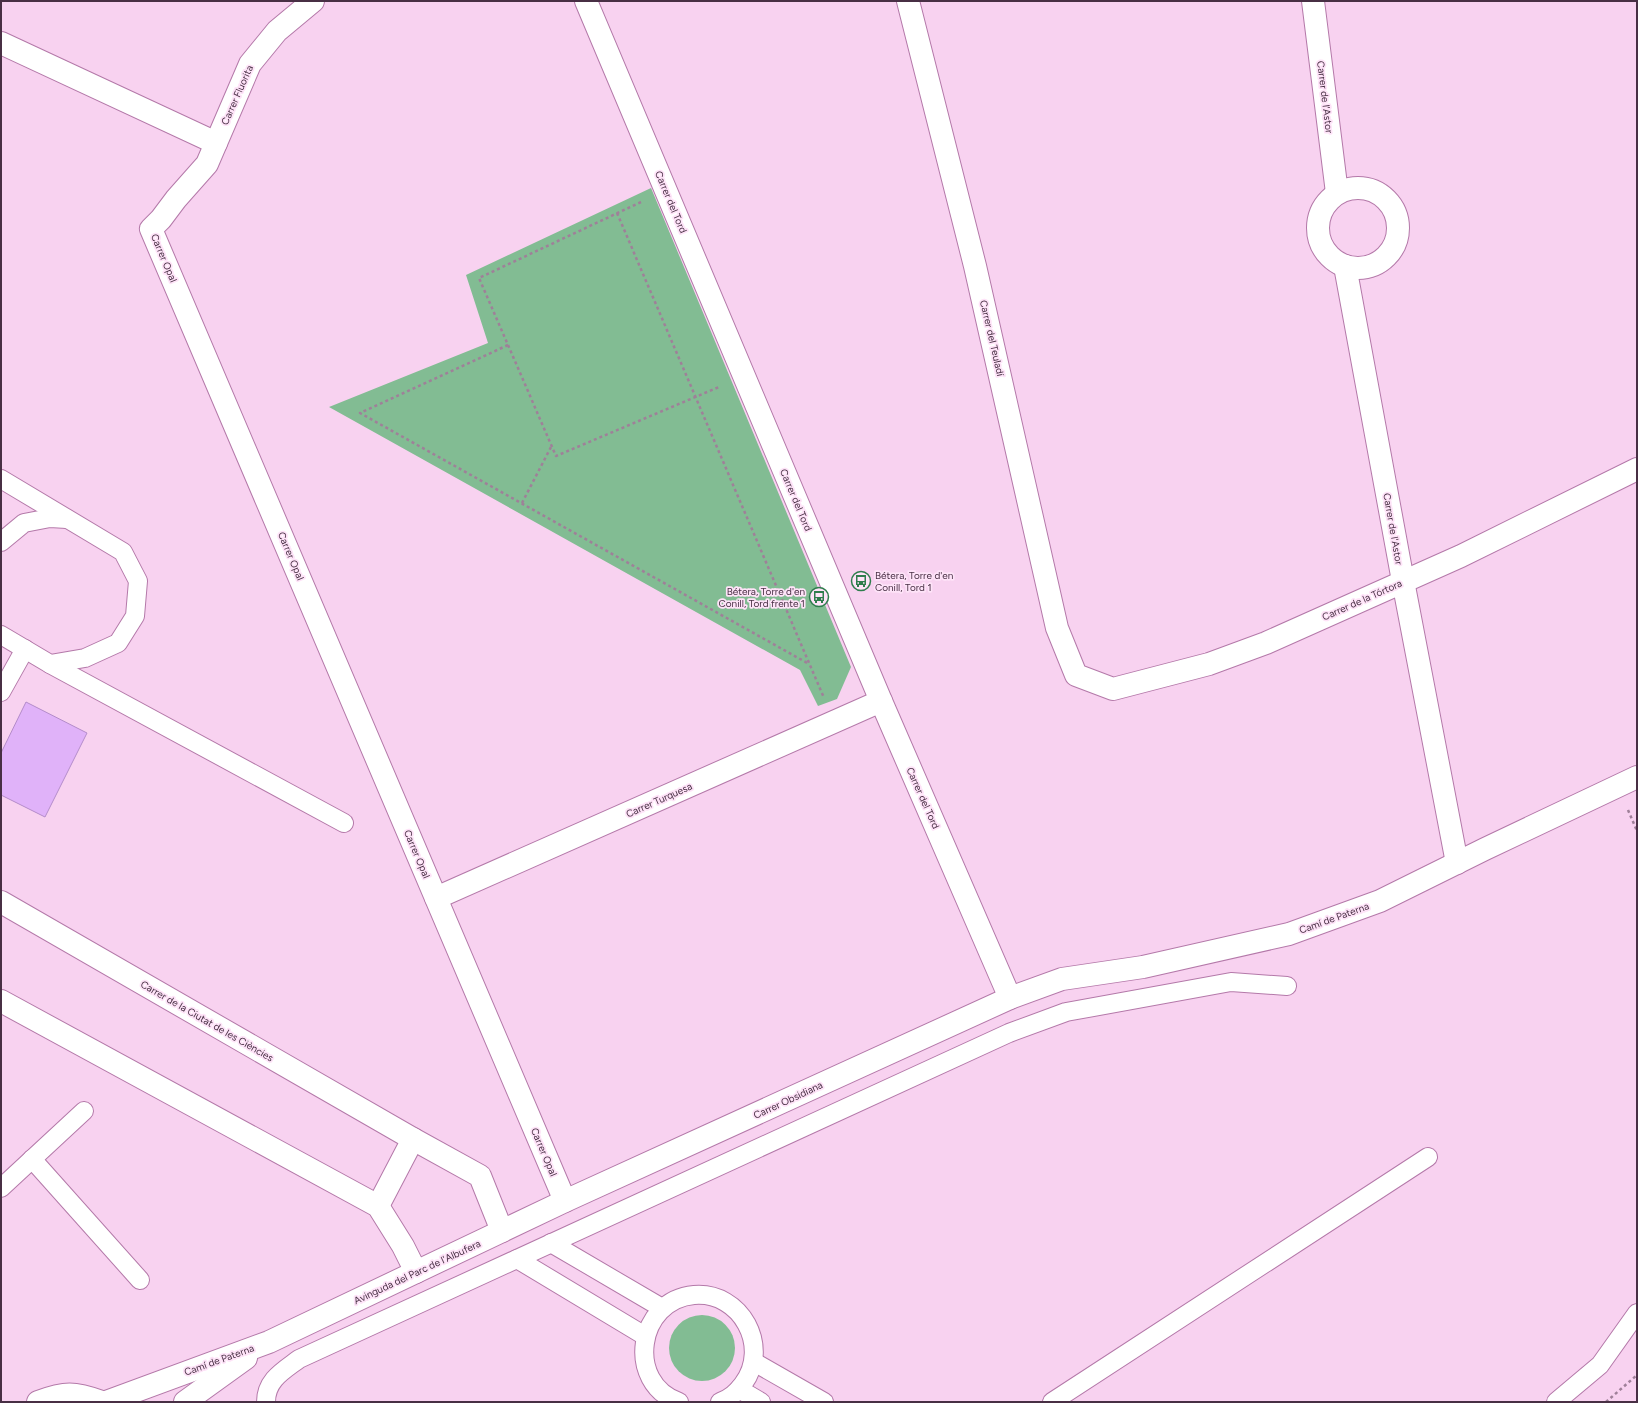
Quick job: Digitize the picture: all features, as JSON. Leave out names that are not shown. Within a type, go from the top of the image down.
[{"type":"street","name":"Carrer Fluorita","points":[[216,143],[250,64],[277,31],[313,1]]},
{"type":"street","name":"Carrer del Tord","points":[[586,1],[881,701],[1010,998]]},
{"type":"street","name":"Carrer del Teuladí","points":[[908,1],[975,266],[1057,628],[1076,675]]},
{"type":"street","name":"Carrer de l'Astor","points":[[1313,1],[1338,193]]},
{"type":"street","points":[[1,42],[216,143]]},
{"type":"street","name":"Carrer Opal","points":[[216,143],[207,164],[151,229],[565,1201]]},
{"type":"street","points":[[1350,188],[1363,188],[1376,192],[1387,200],[1394,211],[1397,224],[1396,237],[1391,249],[1383,259],[1371,266],[1358,268],[1345,266],[1333,260],[1325,250],[1319,238],[1318,225],[1321,212],[1328,201],[1338,193],[1350,188]]},
{"type":"street","name":"Carrer de l'Astor","points":[[1345,266],[1403,581],[1458,863]]},
{"type":"street","name":"Carrer de la Tórtora","points":[[1076,675],[1113,689],[1209,664],[1266,643],[1461,556],[1637,469]]},
{"type":"street","name":"Carrer Turquesa","points":[[436,898],[881,701]]},
{"type":"street","name":"Camí de Paterna","points":[[1010,998],[1062,979],[1142,967],[1289,934],[1380,901],[1637,777]]},
{"type":"street","name":"Carrer de la Ciutat de les Ciències","points":[[1,902],[480,1176],[502,1231]]},
{"type":"street","name":"Carrer Obsidiana","points":[[565,1201],[1010,998]]},
{"type":"street","points":[[1,1001],[378,1206],[403,1246],[416,1272]]},
{"type":"street","points":[[378,1206],[413,1139]]},
{"type":"street","name":"Avinguda del Parc de l'Albufera","points":[[269,1342],[565,1201]]},
{"type":"street","name":"Camí de Paterna","points":[[185,1402],[212,1392],[269,1342]]},
{"type":"street","name":"Camí de Paterna","points":[[106,1402],[269,1342]]},
{"type":"street","points":[[38,1402],[58,1395],[82,1395],[102,1402]]},
{"type":"lane","points":[[1,479],[123,552],[138,581],[135,616],[118,643],[85,658],[50,664]]},
{"type":"lane","points":[[1,542],[24,523],[50,518],[68,519]]},
{"type":"lane","points":[[2,632],[25,649],[50,664],[344,823]]},
{"type":"lane","points":[[1,692],[25,649]]},
{"type":"lane","points":[[266,1402],[266,1392],[277,1375],[299,1359],[1009,1033],[1066,1012],[1231,982],[1287,986]]},
{"type":"lane","points":[[1,1188],[84,1111]]},
{"type":"lane","points":[[1052,1402],[1428,1157]]},
{"type":"lane","points":[[32,1159],[140,1280]]},
{"type":"lane","points":[[551,1243],[662,1308]]},
{"type":"lane","points":[[517,1259],[645,1336]]},
{"type":"lane","points":[[679,1402],[672,1399],[658,1388],[647,1373],[643,1355],[645,1336],[652,1321],[662,1308],[677,1299],[694,1295],[711,1296],[727,1302],[741,1314],[750,1328],[755,1345],[754,1362],[748,1377],[739,1389],[720,1402]]},
{"type":"lane","points":[[1556,1402],[1600,1365],[1637,1313]]},
{"type":"lane","points":[[754,1362],[824,1402]]},
{"type":"lane","points":[[739,1389],[761,1402]]},
{"type":"path","points":[[642,202],[479,278],[556,456],[720,387]]},
{"type":"path","points":[[617,213],[826,703]]},
{"type":"path","points":[[508,345],[360,413],[809,664]]},
{"type":"path","points":[[522,503],[551,446]]},
{"type":"path","points":[[1606,1402],[1637,1376]]},
{"type":"green space","points":[[651,188],[851,667],[837,699],[818,706],[800,670],[329,407],[488,343],[466,275]]},
{"type":"green space","points":[[702,1315],[715,1318],[725,1325],[732,1335],[735,1348],[732,1361],[725,1371],[715,1378],[702,1381],[689,1378],[679,1371],[672,1361],[669,1348],[672,1335],[679,1325],[689,1318]]},
{"type":"building","points":[[26,702],[87,733],[45,817],[1,795],[1,753]]},
{"type":"place","name":"Bétera, Torre d'en Conill, Tord 1","points":[[861,581]]},
{"type":"place","name":"Bétera, Torre d'en Conill, Tord frente 1","points":[[819,597]]}]
